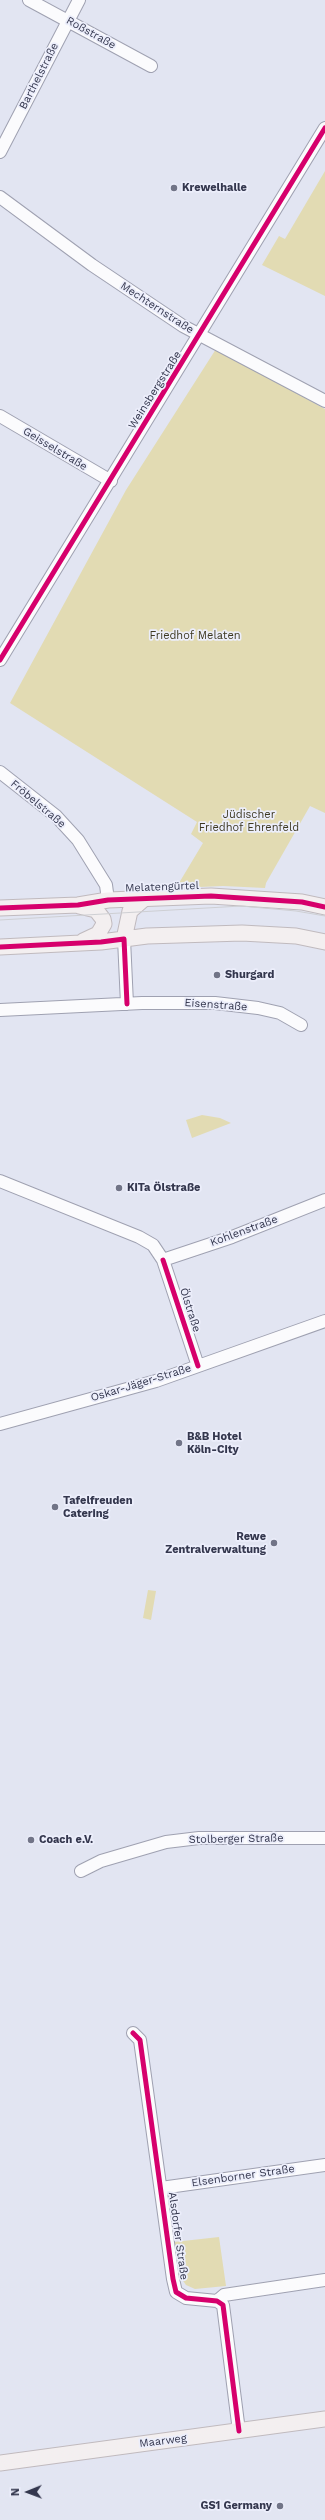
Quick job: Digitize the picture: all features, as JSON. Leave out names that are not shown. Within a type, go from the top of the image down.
[{"type":"main road","name":"Melatengürtel","points":[[0,908],[78,905],[108,900],[145,898],[229,896],[302,902],[325,907]]},
{"type":"main road","name":"Melatengürtel","points":[[124,939],[130,911],[145,898]]},
{"type":"main road","name":"Melatengürtel","points":[[78,905],[96,910],[103,919],[104,924],[98,934],[79,943]]},
{"type":"main road","name":"Melatengürtel","points":[[0,947],[79,943],[153,935],[242,933],[296,936],[325,942]]},
{"type":"main road","name":"Maarweg","points":[[0,2463],[325,2419]]},
{"type":"street","name":"Roßstraße","points":[[30,0],[151,66]]},
{"type":"street","name":"Barthelstraße","points":[[0,152],[79,0]]},
{"type":"street","name":"Weinsbergstraße","points":[[0,660],[111,481],[325,128]]},
{"type":"street","name":"Mechternstraße","points":[[0,197],[92,265],[200,335],[325,401]]},
{"type":"street","name":"Geisselstraße","points":[[0,416],[111,481]]},
{"type":"street","name":"Fröbelstraße","points":[[0,772],[56,816],[78,840],[106,885],[108,900]]},
{"type":"street","points":[[124,939],[127,1004]]},
{"type":"street","name":"Eisenstraße","points":[[0,1010],[127,1004],[194,1003],[240,1005],[280,1013],[301,1025]]},
{"type":"street","name":"Ölstraße","points":[[0,1181],[139,1237],[153,1245],[162,1260],[198,1366]]},
{"type":"street","name":"Kohlenstraße","points":[[162,1260],[232,1237],[325,1200]]},
{"type":"street","name":"Oskar-Jäger-Straße","points":[[0,1424],[156,1381],[325,1321]]},
{"type":"street","name":"Stolberger Straße","points":[[81,1872],[100,1861],[166,1842],[198,1838],[325,1838]]},
{"type":"street","name":"Alsdorfer Straße","points":[[134,2033],[140,2040],[176,2292],[186,2298],[217,2301]]},
{"type":"street","name":"Elsenborner Straße","points":[[161,2188],[325,2165]]},
{"type":"street","points":[[240,2431],[223,2305],[217,2301],[224,2295],[325,2280]]},
{"type":"green space","points":[[325,171],[325,296],[262,265],[279,236],[285,239]]},
{"type":"green space","name":"Friedhof Melaten","points":[[216,349],[325,409],[325,813],[310,806],[266,883],[265,888],[223,886],[176,888],[203,843],[191,834],[197,822],[10,703],[126,490]]},
{"type":"green space","points":[[202,1115],[220,1118],[231,1123],[192,1138],[186,1120]]},
{"type":"green space","points":[[148,1590],[156,1591],[151,1620],[143,1618]]},
{"type":"green space","points":[[219,2237],[226,2286],[195,2289],[186,2285],[179,2275],[174,2242]]},
{"type":"tram line","points":[[0,920],[241,906],[296,911],[325,916]]},
{"type":"cycle path","points":[[0,660],[325,128]]},
{"type":"cycle path","points":[[0,908],[78,905],[108,900],[211,896],[302,902],[325,907]]},
{"type":"cycle path","points":[[0,947],[101,942],[124,939],[127,1004]]},
{"type":"cycle path","points":[[163,1260],[198,1366]]},
{"type":"cycle path","points":[[133,2033],[140,2040],[176,2292],[186,2298],[217,2301],[223,2305],[239,2431]]},
{"type":"place","name":"Krewelhalle","points":[[174,188]]},
{"type":"place","name":"Shurgard","points":[[217,975]]},
{"type":"place","name":"KiTa Ölstraße","points":[[119,1188]]},
{"type":"place","name":"B&B Hotel Köln-City","points":[[179,1443]]},
{"type":"place","name":"Tafelfreuden Catering","points":[[55,1507]]},
{"type":"place","name":"Rewe Zentralverwaltung","points":[[274,1543]]},
{"type":"place","name":"Coach e.V.","points":[[31,1840]]},
{"type":"place","name":"GS1 Germany","points":[[280,2506]]},
{"type":"park label","name":"Jüdischer Friedhof Ehrenfeld","points":[[249,821]]}]
